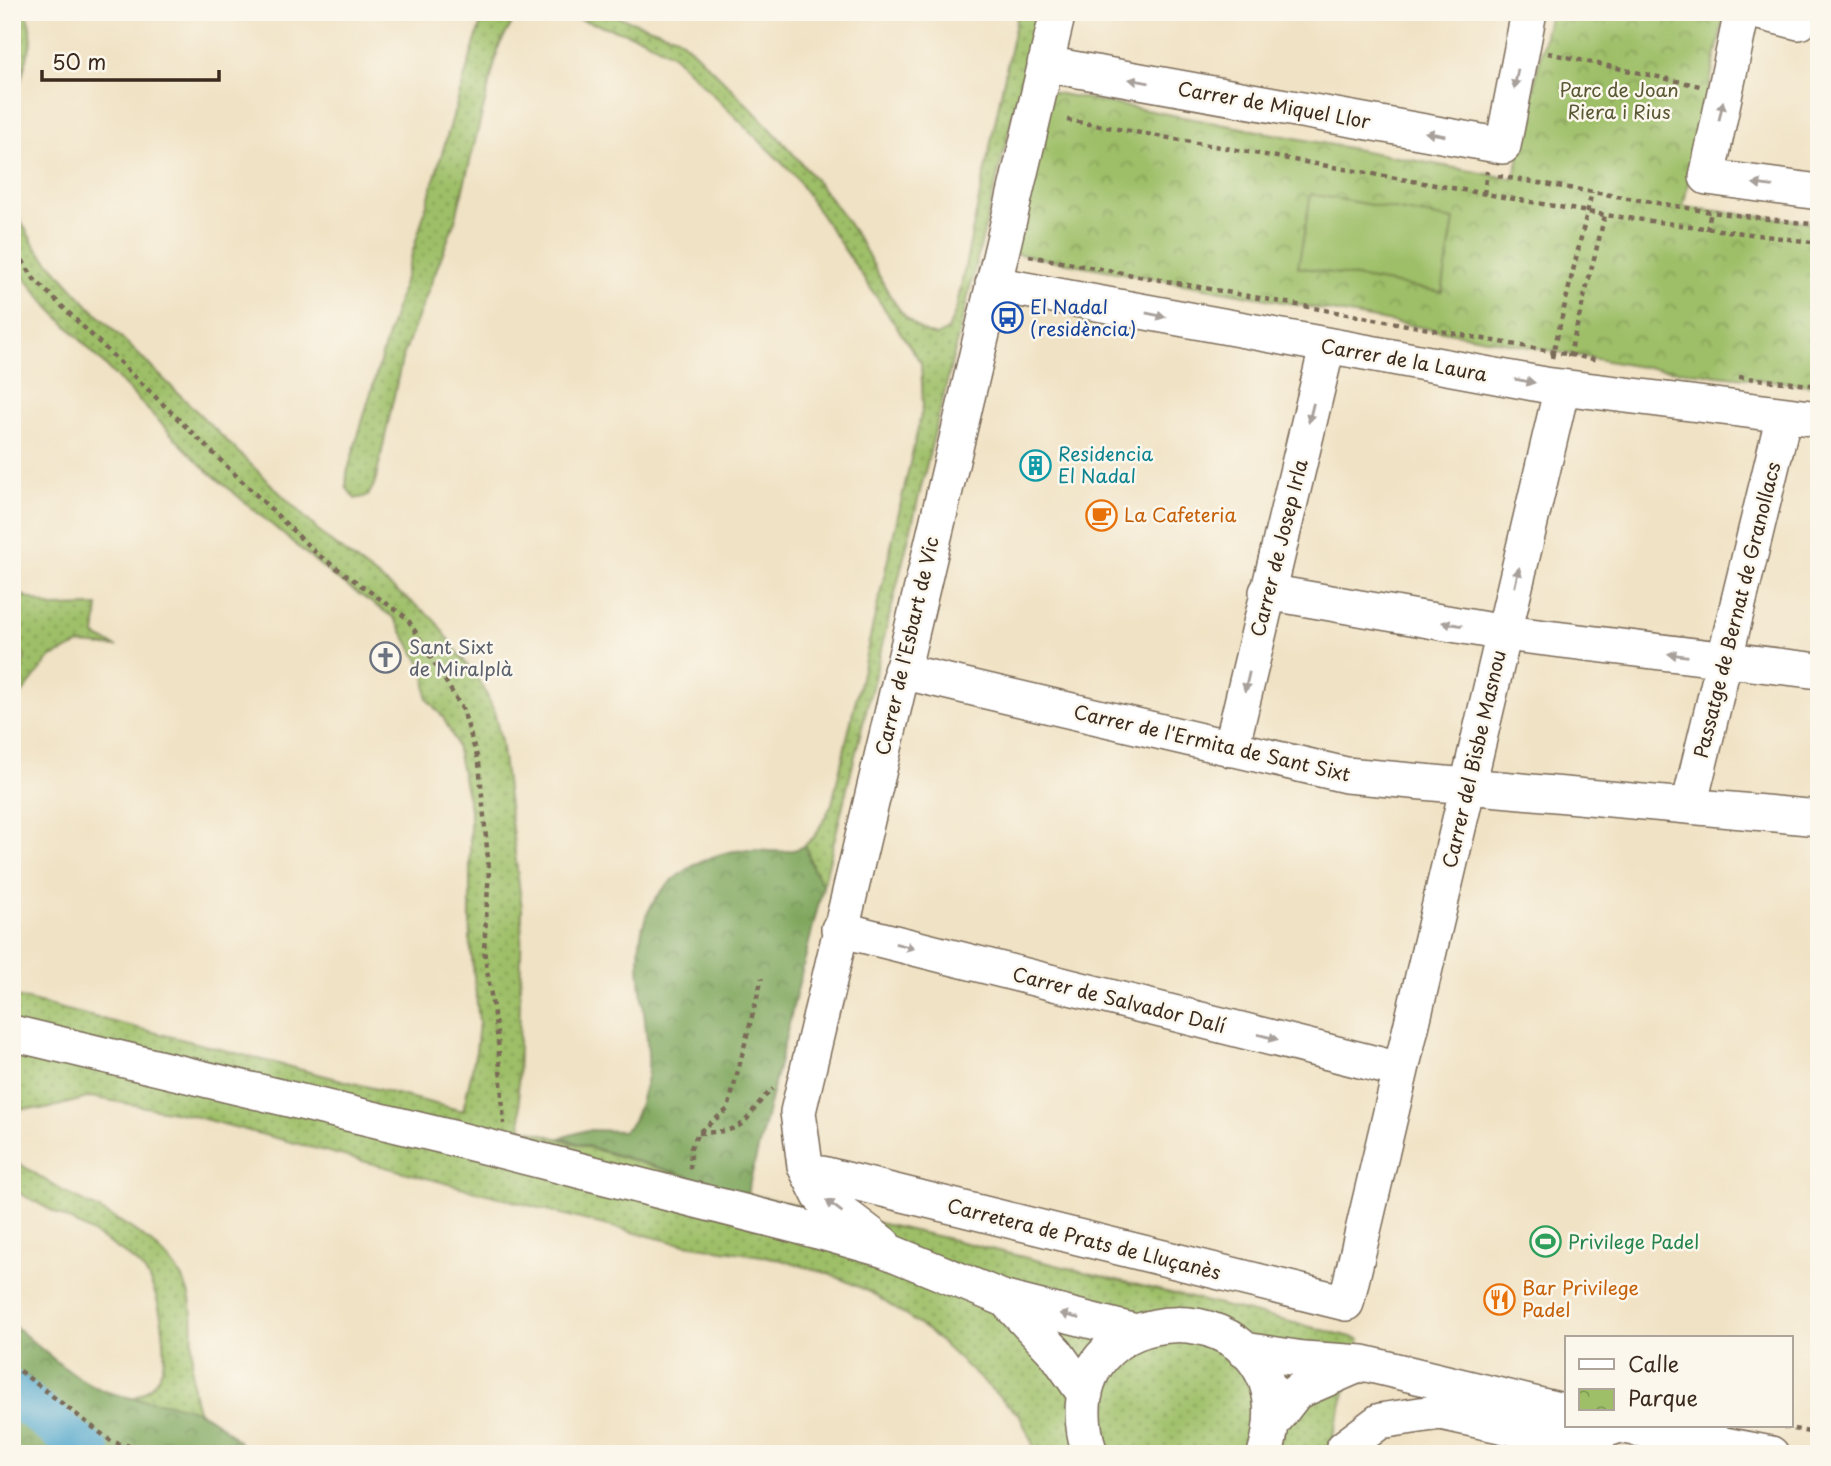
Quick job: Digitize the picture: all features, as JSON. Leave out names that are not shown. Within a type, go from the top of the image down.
[{"type":"street","name":"Carrer de l'Esbart de Vic","points":[[885,1250],[883,1244],[820,1196],[805,1166],[799,1101],[1058,12]]},
{"type":"street","points":[[1522,48],[1529,12]]},
{"type":"street","points":[[1742,12],[1707,177],[1819,192]]},
{"type":"street","points":[[1759,12],[1799,22]]},
{"type":"street","name":"Carrer de Miquel Llor","points":[[1045,64],[1503,146],[1522,48]]},
{"type":"street","name":"Carrer de la Laura","points":[[997,267],[1328,347],[1562,387],[1819,419]]},
{"type":"street","name":"Carrer de Josep Irla","points":[[1231,749],[1328,347]]},
{"type":"street","name":"Carrer del Bisbe Masnou","points":[[1346,1303],[1562,387]]},
{"type":"street","name":"Passatge de Bernat de Granollacs","points":[[1689,806],[1784,415]]},
{"type":"street","points":[[1267,592],[1504,633],[1819,671]]},
{"type":"street","name":"Carrer de l'Ermita de Sant Sixt","points":[[901,671],[1346,775],[1819,818]]},
{"type":"street","name":"Carrer de Salvador Dalí","points":[[839,929],[1400,1070]]},
{"type":"street","points":[[12,1033],[506,1153],[885,1250],[1005,1298],[1136,1332]]},
{"type":"street","name":"Carretera de Prats de Lluçanès","points":[[822,1174],[1346,1303]]},
{"type":"street","points":[[1005,1298],[1056,1353],[1085,1394]]},
{"type":"street","points":[[1090,1454],[1082,1422],[1085,1394],[1101,1361],[1123,1340],[1156,1325],[1186,1323],[1215,1331],[1244,1350],[1303,1359],[1363,1363],[1565,1412]]},
{"type":"street","points":[[1244,1350],[1267,1387],[1268,1438]]},
{"type":"street","points":[[1268,1438],[1296,1392],[1363,1363]]},
{"type":"street","points":[[1341,1454],[1343,1448],[1380,1421],[1440,1412],[1574,1441],[1610,1428]]},
{"type":"street","points":[[1635,1428],[1771,1454]]},
{"type":"path","points":[[1522,48],[1725,93]]},
{"type":"path","points":[[1068,120],[1605,215],[1819,243]]},
{"type":"path","points":[[997,267],[1553,352],[1592,192],[1819,225]]},
{"type":"path","points":[[1562,387],[1605,215]]},
{"type":"path","points":[[12,243],[34,279],[317,554],[407,618],[463,710],[479,763],[482,790],[489,870],[484,950],[498,1040],[506,1153]]},
{"type":"path","points":[[685,1198],[691,1148],[698,1133],[728,1109],[762,978]]},
{"type":"path","points":[[698,1133],[727,1132],[748,1121],[769,1092],[779,1084],[799,1101]]},
{"type":"path","points":[[12,1365],[111,1441],[125,1447],[154,1447],[190,1454]]},
{"type":"path","points":[[1787,1428],[1819,1434]]},
{"type":"green space","points":[[18,12],[27,12],[32,39],[12,113],[12,62],[18,43]]},
{"type":"green space","points":[[484,12],[524,12],[513,21],[499,46],[455,221],[402,359],[375,483],[368,496],[355,499],[346,487],[347,473]]},
{"type":"green space","points":[[555,12],[605,12],[677,37],[687,45],[800,161],[858,238],[899,308],[921,330],[936,336],[948,330],[956,310],[1018,12],[1038,12],[823,886],[813,869],[805,845],[815,836],[832,804],[923,406],[921,363],[794,175],[674,56],[642,38]]},
{"type":"green space","name":"Parc de Joan Riera i Rius","points":[[1550,12],[1725,12],[1683,207],[1819,223],[1819,386],[1635,366],[1001,251],[1039,90],[1514,179]]},
{"type":"green space","points":[[1311,194],[1454,220],[1442,292],[1298,267]]},
{"type":"green space","points":[[12,205],[36,248],[89,306],[327,539],[434,619],[483,687],[494,711],[501,741],[522,909],[518,1089],[522,1128],[747,1194],[941,1237],[1360,1339],[1328,1454],[1037,1454],[1020,1416],[930,1332],[870,1292],[830,1274],[774,1258],[673,1242],[588,1221],[189,1115],[91,1097],[46,1109],[12,1108],[12,996],[463,1111],[476,1051],[479,1022],[470,941],[470,809],[455,741],[443,717],[427,699],[425,671],[394,618],[335,578],[202,466],[47,305],[12,262]]},
{"type":"green space","points":[[12,591],[52,607],[98,606],[95,636],[117,647],[80,644],[51,657],[12,706],[12,687],[25,658],[12,632]]},
{"type":"green space","points":[[805,845],[813,869],[823,886],[747,1194],[560,1138],[587,1130],[623,1131],[630,1125],[636,1113],[648,1069],[639,965],[640,940],[646,917],[658,895],[679,875],[715,856],[744,850],[786,851]]},
{"type":"green space","points":[[12,1159],[141,1235],[174,1266],[185,1284],[191,1305],[192,1373],[199,1412],[134,1398],[154,1383],[164,1360],[161,1315],[149,1278],[120,1250],[12,1189]]},
{"type":"green space","points":[[12,1324],[55,1360],[90,1384],[114,1394],[177,1405],[201,1413],[221,1426],[251,1454],[19,1454],[12,1448]]},
{"type":"waterway","points":[[12,1392],[90,1454]]},
{"type":"place","name":"El Nadal (residència)","points":[[1007,318]]},
{"type":"place","name":"Residencia El Nadal","points":[[1035,465]]},
{"type":"place","name":"La Cafeteria","points":[[1101,515]]},
{"type":"place","name":"Sant Sixt de Miralplà","points":[[386,658]]},
{"type":"place","name":"Privilege Padel","points":[[1545,1242]]},
{"type":"place","name":"Bar Privilege Padel","points":[[1499,1299]]}]
